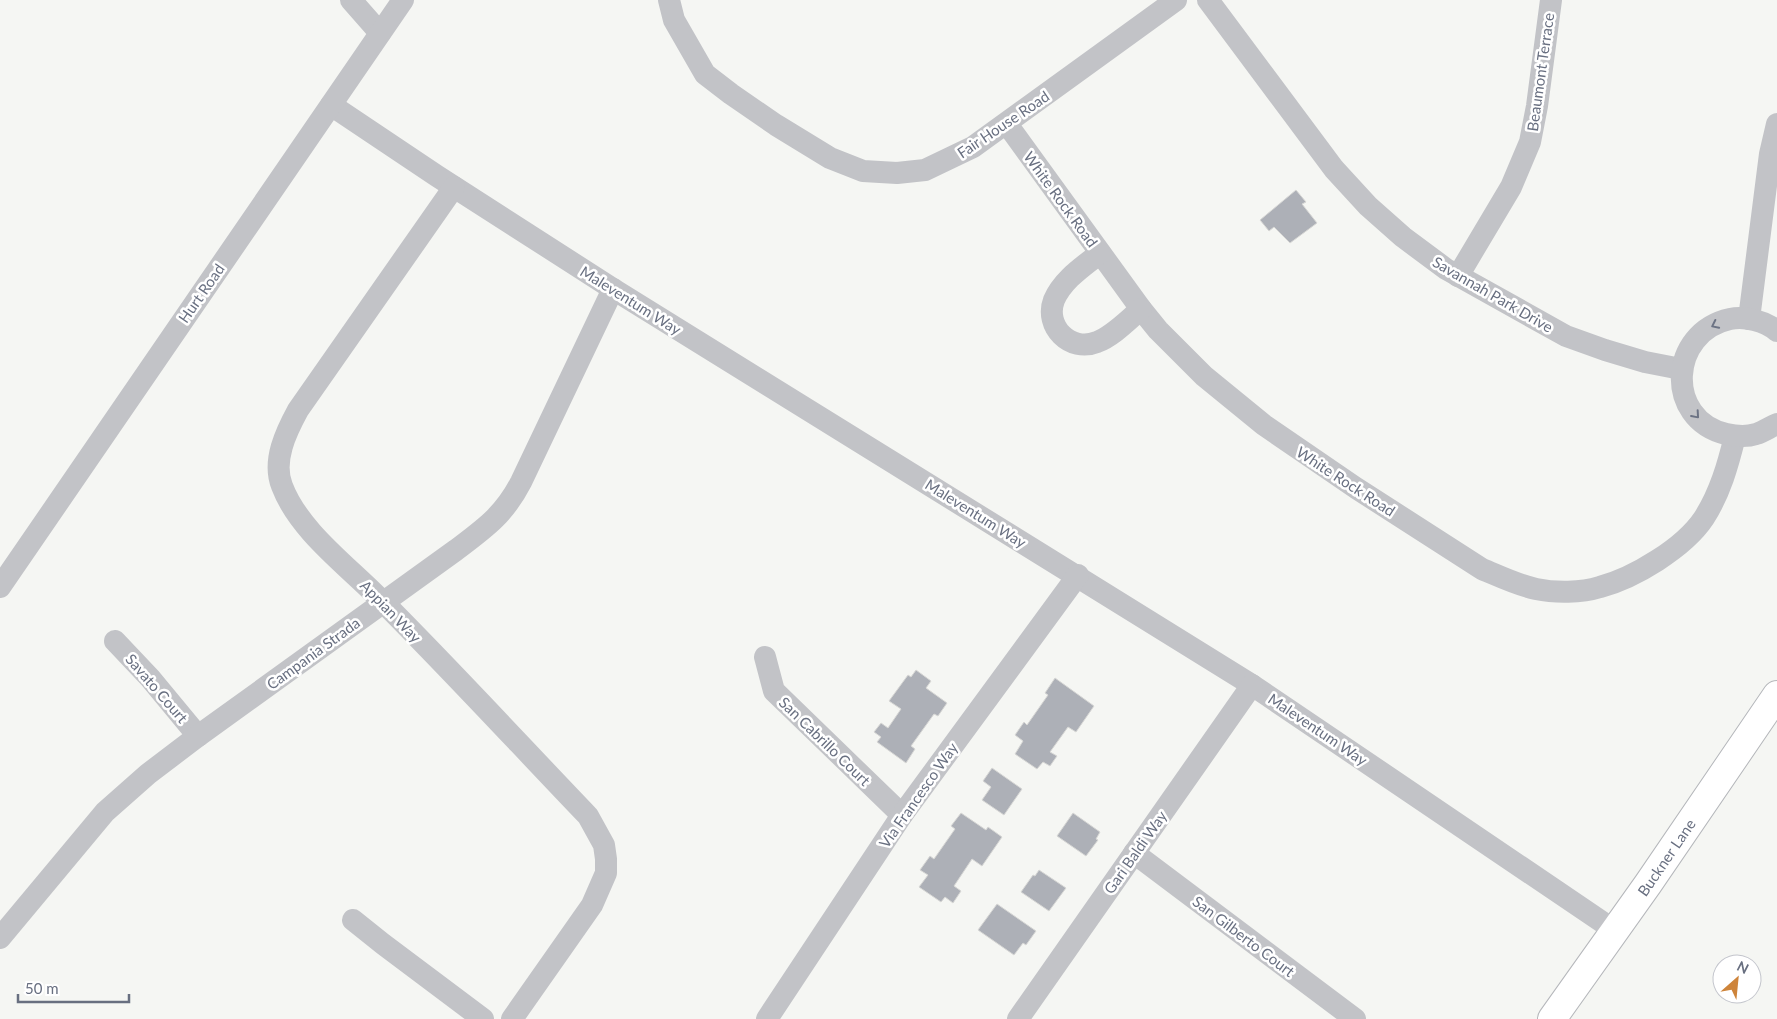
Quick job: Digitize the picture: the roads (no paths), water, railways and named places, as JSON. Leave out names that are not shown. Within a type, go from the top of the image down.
[{"type":"main road","name":"Buckner Lane","points":[[1552,1019],[1777,695]]},
{"type":"street","points":[[351,0],[380,34]]},
{"type":"street","name":"Hurt Road","points":[[0,586],[402,0]]},
{"type":"street","name":"Fair House Road","points":[[669,0],[674,20],[705,74],[776,125],[830,158],[862,171],[897,173],[925,170],[973,147],[1176,0]]},
{"type":"street","name":"Savannah Park Drive","points":[[1208,0],[1334,169],[1368,206],[1403,237],[1458,276],[1566,336],[1645,362],[1681,370]]},
{"type":"street","name":"Beaumont Terrace","points":[[1458,276],[1511,187],[1530,142],[1537,106],[1551,0]]},
{"type":"street","name":"Maleventum Way","points":[[331,105],[613,289],[1078,575],[1252,685],[1614,930]]},
{"type":"street","name":"White Rock Road","points":[[1007,124],[1140,309],[1204,376],[1272,431],[1356,488],[1482,569],[1507,580],[1536,589],[1568,591],[1600,588],[1647,568],[1669,552],[1703,520],[1718,492],[1730,459],[1735,436]]},
{"type":"street","points":[[1749,319],[1768,174],[1777,124]]},
{"type":"street","name":"Appian Way","points":[[454,187],[288,427],[280,454],[281,484],[298,514],[314,535],[384,603],[588,816],[604,845],[606,873],[592,905],[512,1019]]},
{"type":"street","points":[[1100,253],[1062,286],[1054,300],[1052,318],[1061,334],[1071,343],[1083,346],[1098,342],[1140,309]]},
{"type":"street","name":"Campania Strada","points":[[0,938],[105,812],[148,774],[488,526],[506,506],[521,482],[613,289]]},
{"type":"street","points":[[1777,331],[1756,320],[1737,318],[1720,322],[1703,331],[1687,351],[1681,370],[1683,393],[1689,407],[1702,423],[1717,432],[1735,436],[1756,435],[1777,424]]},
{"type":"street","name":"Via Francesco Way","points":[[767,1019],[902,815],[1078,575]]},
{"type":"street","name":"Savato Court","points":[[115,642],[150,678],[198,736]]},
{"type":"street","name":"San Cabrillo Court","points":[[765,657],[774,691],[902,815]]},
{"type":"street","name":"Gari Baldi Way","points":[[1018,1019],[1252,685]]},
{"type":"street","name":"San Gilberto Court","points":[[1134,853],[1355,1019]]},
{"type":"street","points":[[353,920],[483,1019]]}]
